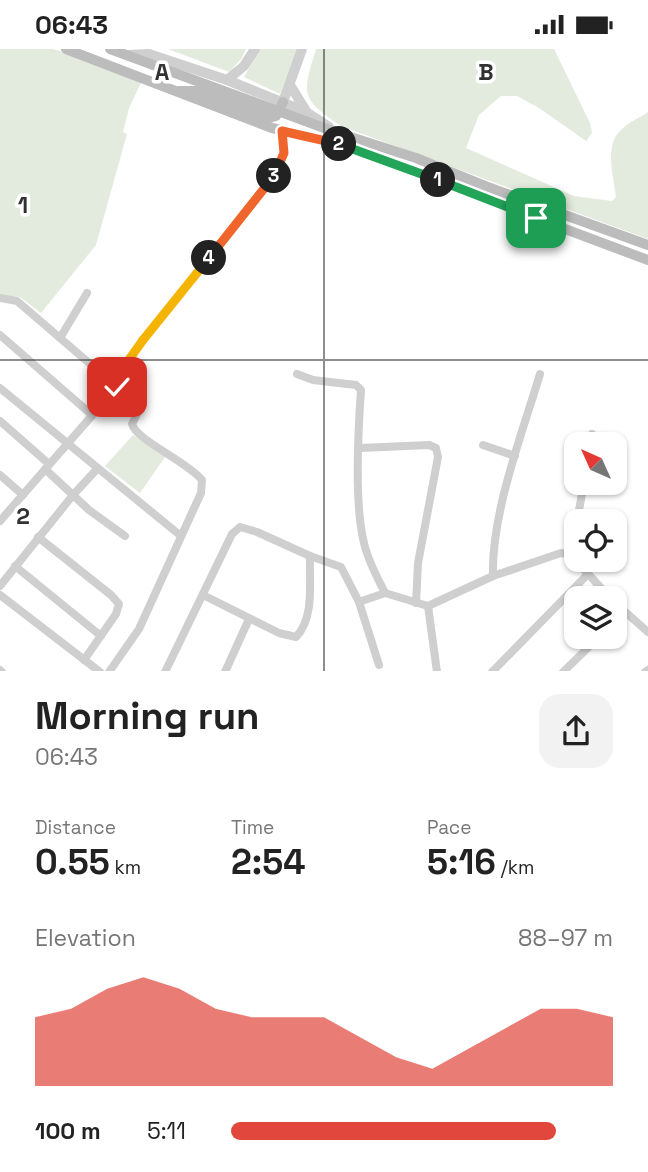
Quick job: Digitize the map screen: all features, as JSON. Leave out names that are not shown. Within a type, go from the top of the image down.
[{"type":"main road","points":[[66,49],[282,131],[330,141],[648,260]]},
{"type":"main road","points":[[110,49],[281,106],[335,132],[416,158],[648,245]]},
{"type":"main road","points":[[176,91],[198,91],[270,118],[275,116],[281,106]]},
{"type":"street","points":[[227,81],[244,66],[255,49]]},
{"type":"street","points":[[281,106],[302,49]]},
{"type":"street","points":[[125,55],[149,54],[227,81],[281,106],[306,112],[335,132]]},
{"type":"street","points":[[290,85],[306,112]]},
{"type":"street","points":[[0,521],[117,387],[123,368],[154,326],[276,173],[284,153],[282,131]]},
{"type":"street","points":[[60,338],[87,293]]},
{"type":"street","points":[[0,298],[17,301],[117,387],[137,408],[132,424],[137,434],[188,466],[202,480],[201,493],[139,629],[109,671]]},
{"type":"street","points":[[0,335],[92,415]]},
{"type":"street","points":[[297,374],[313,380],[353,384],[360,388],[359,490],[363,541],[385,593]]},
{"type":"street","points":[[493,576],[495,538],[515,456],[540,374]]},
{"type":"street","points":[[0,388],[181,536]]},
{"type":"street","points":[[0,421],[73,495],[125,536]]},
{"type":"street","points":[[483,445],[515,456]]},
{"type":"street","points":[[360,448],[433,446],[437,451],[418,563],[416,603]]},
{"type":"street","points":[[0,586],[97,469]]},
{"type":"street","points":[[0,475],[23,495]]},
{"type":"street","points":[[0,506],[8,513]]},
{"type":"street","points":[[165,671],[232,534],[240,527],[341,567],[359,602],[379,665]]},
{"type":"street","points":[[38,537],[117,601],[117,614],[85,660]]},
{"type":"street","points":[[359,602],[385,593],[428,606],[493,576],[547,556],[564,554]]},
{"type":"street","points":[[204,595],[279,633],[296,637],[305,624],[308,612],[310,556]]},
{"type":"street","points":[[15,566],[100,636]]},
{"type":"street","points":[[492,671],[588,574],[600,586]]},
{"type":"street","points":[[0,595],[100,671]]},
{"type":"street","points":[[428,606],[437,671]]},
{"type":"street","points":[[627,615],[648,632]]},
{"type":"street","points":[[225,671],[249,619]]},
{"type":"street","points":[[563,671],[586,649]]},
{"type":"shaded area","points":[[0,49],[53,49],[88,60],[141,83],[129,108],[123,132],[127,134],[96,245],[41,313],[20,297],[0,295]]},
{"type":"shaded area","points":[[168,49],[246,49],[242,58],[229,72]]},
{"type":"shaded area","points":[[260,49],[299,49],[280,94],[244,77]]},
{"type":"shaded area","points":[[316,49],[554,49],[590,123],[592,133],[586,141],[517,96],[501,96],[479,115],[466,148],[574,196],[612,201],[616,197],[611,163],[615,137],[626,126],[648,112],[648,239],[341,126],[318,109],[308,94],[308,77]]},
{"type":"shaded area","points":[[133,435],[165,457],[140,493],[105,466]]},
{"type":"route","points":[[117,387],[123,368],[154,326],[276,173],[284,153],[282,131],[330,141],[536,218]]}]
